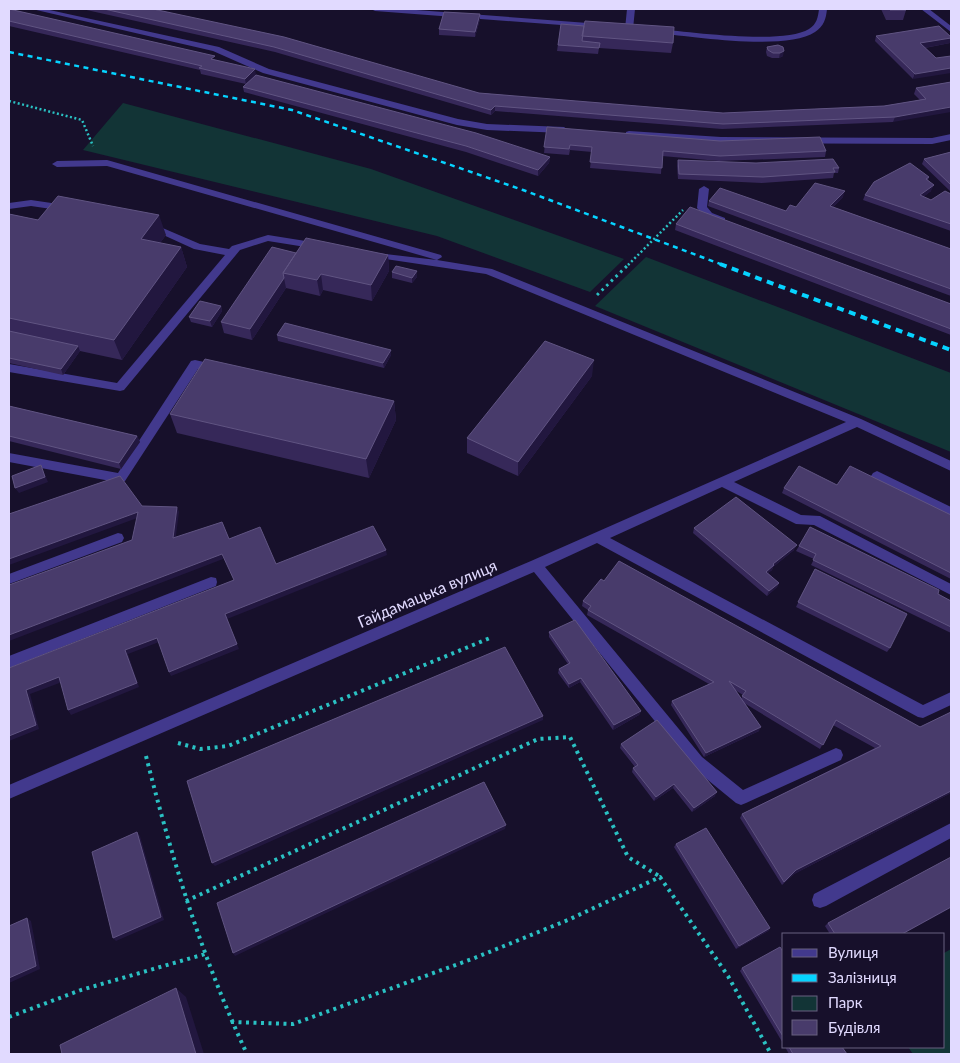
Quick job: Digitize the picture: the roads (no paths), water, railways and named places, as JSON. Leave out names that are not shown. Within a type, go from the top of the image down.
[{"type":"street","points":[[36,9],[216,49],[266,71],[457,122],[487,128],[572,130]]},
{"type":"street","points":[[375,9],[609,27]]},
{"type":"street","points":[[629,29],[631,9]]},
{"type":"street","points":[[648,30],[765,39],[788,38],[806,34],[818,27],[824,17],[824,9]]},
{"type":"street","points":[[925,9],[951,30]]},
{"type":"street","points":[[619,28],[638,29]]},
{"type":"street","points":[[622,134],[721,140],[818,138],[932,140],[951,137]]},
{"type":"street","points":[[57,164],[107,163],[488,271],[857,422],[951,466]]},
{"type":"street","points":[[704,190],[702,208],[709,215],[728,222]]},
{"type":"street","points":[[9,206],[31,203],[78,210]]},
{"type":"street","points":[[139,221],[198,247],[232,253]]},
{"type":"street","points":[[9,368],[120,388],[236,248],[268,238],[325,247]]},
{"type":"street","points":[[363,252],[488,271]]},
{"type":"street","points":[[93,487],[121,478],[194,364],[233,372]]},
{"type":"street","name":"Гайдамацька вулиця","points":[[9,792],[536,565],[857,422]]},
{"type":"street","points":[[9,458],[121,478]]},
{"type":"street","points":[[877,476],[951,512]]},
{"type":"street","points":[[723,482],[800,520],[816,520],[951,590]]},
{"type":"street","points":[[597,537],[923,712],[951,698]]},
{"type":"street","points":[[9,579],[118,538]]},
{"type":"street","points":[[536,565],[697,762],[741,798],[836,754]]},
{"type":"street","points":[[9,662],[211,582]]},
{"type":"street","points":[[820,900],[951,830]]},
{"type":"railway","points":[[9,52],[292,110],[523,190],[723,265]]},
{"type":"railway","points":[[720,264],[951,350]]}]
